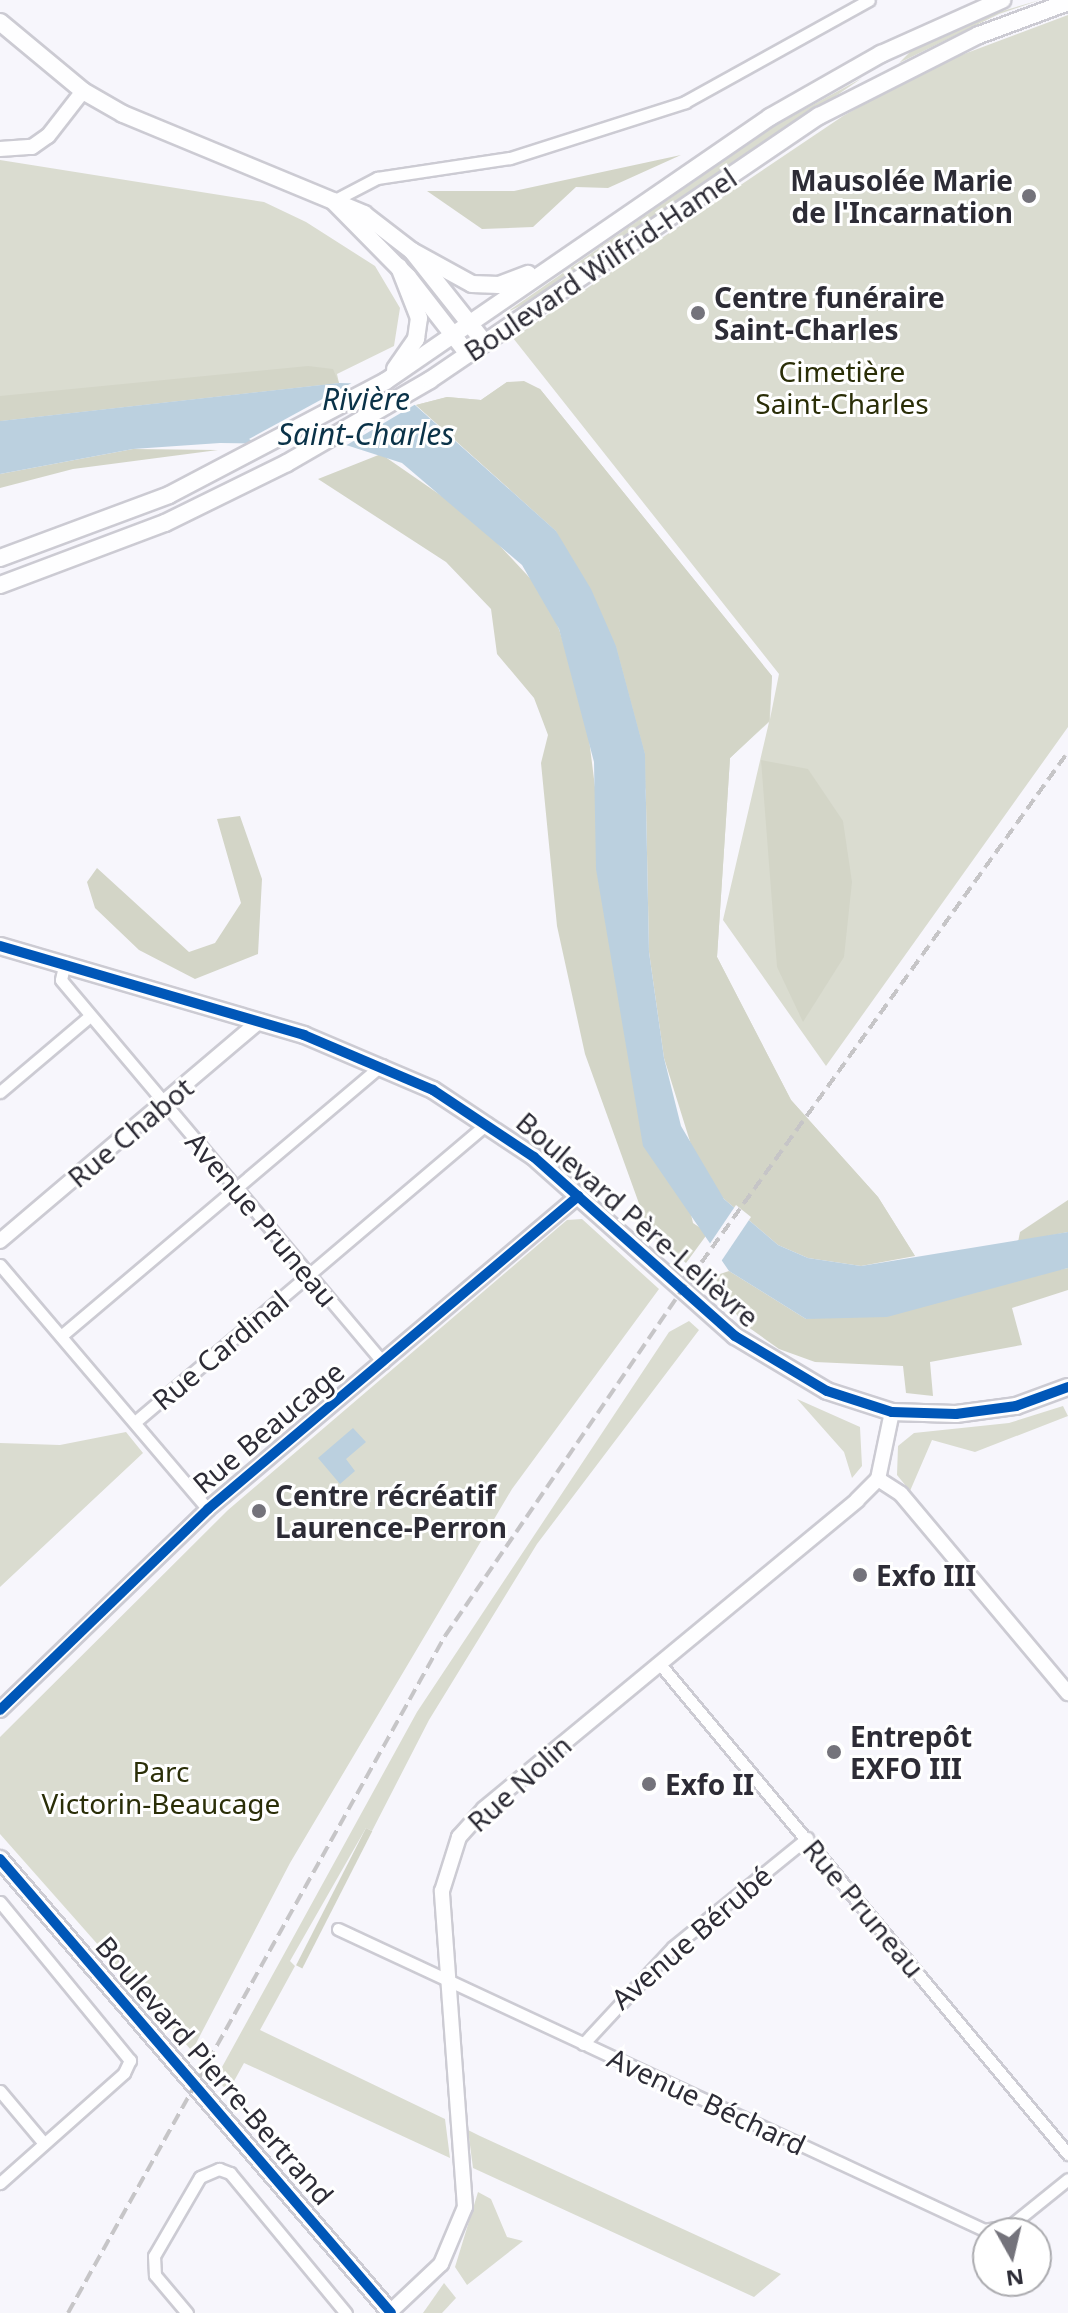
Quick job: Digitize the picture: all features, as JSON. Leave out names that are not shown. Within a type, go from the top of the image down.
[{"type":"main road","name":"Boulevard Wilfrid-Hamel","points":[[0,558],[169,495],[259,451],[386,381],[810,93],[1002,0]]},
{"type":"main road","name":"Boulevard Wilfrid-Hamel","points":[[0,585],[165,523],[287,463],[485,343],[819,116],[979,35],[1068,2]]},
{"type":"main road","points":[[0,22],[83,91],[333,201],[461,279],[491,286],[569,255]]},
{"type":"main road","points":[[333,201],[399,267],[468,354]]},
{"type":"main road","points":[[412,251],[485,343]]},
{"type":"main road","points":[[386,381],[419,331],[418,304],[399,267]]},
{"type":"main road","name":"Boulevard Père-Lelièvre","points":[[0,946],[65,962],[259,1021],[382,1065],[487,1123],[579,1196],[757,1353],[827,1391],[892,1412],[990,1411],[1068,1387]]},
{"type":"main road","name":"Boulevard Pierre-Bertrand","points":[[0,1859],[390,2313]]},
{"type":"street","points":[[333,201],[377,178],[510,158],[685,102],[869,0]]},
{"type":"street","points":[[0,149],[32,147],[48,136],[83,91]]},
{"type":"street","name":"Avenue Pruneau","points":[[65,962],[61,980],[383,1362]]},
{"type":"street","points":[[0,1092],[90,1016]]},
{"type":"street","name":"Rue Chabot","points":[[0,1241],[165,1104],[259,1021]]},
{"type":"street","points":[[61,1336],[382,1065]]},
{"type":"street","name":"Rue Cardinal","points":[[135,1422],[487,1123]]},
{"type":"street","name":"Rue Beaucage","points":[[0,1710],[208,1509],[579,1196]]},
{"type":"street","points":[[0,1265],[208,1509]]},
{"type":"street","points":[[892,1412],[878,1479],[901,1494],[1068,1693]]},
{"type":"street","name":"Rue Nolin","points":[[390,2313],[441,2264],[465,2207],[442,1891],[459,1837],[878,1479]]},
{"type":"street","name":"Rue Pruneau","points":[[659,1663],[1068,2154]]},
{"type":"street","name":"Avenue Bérubé","points":[[583,2044],[673,1947],[807,1838]]},
{"type":"street","name":"Boulevard Pierre-Bertrand","points":[[0,1902],[129,2053],[124,2073],[42,2141]]},
{"type":"street","name":"Avenue Béchard","points":[[338,1929],[984,2230],[1011,2225],[1068,2179]]},
{"type":"street","points":[[0,2091],[42,2141],[0,2183]]},
{"type":"street","name":"Boulevard Pierre-Bertrand","points":[[187,2313],[151,2268],[200,2177],[219,2169],[230,2173],[346,2313]]},
{"type":"green space","points":[[1040,0],[999,14],[899,63],[915,47],[985,16]]},
{"type":"green space","name":"Cimetière Saint-Charles","points":[[1068,15],[1068,727],[826,1066],[723,920],[769,722],[730,758],[717,957],[791,1100],[878,1197],[915,1256],[808,1258],[556,531],[416,405],[447,397],[481,400],[507,382],[540,389],[772,676],[770,719],[779,674],[513,338],[843,116],[932,66]]},
{"type":"green space","points":[[862,78],[556,288],[504,314],[772,127]]},
{"type":"green space","points":[[0,160],[264,202],[306,222],[375,266],[400,308],[394,346],[337,374],[339,383],[0,421]]},
{"type":"green space","name":"Parc Victorin-Beaucage","points":[[582,1219],[659,1289],[512,1489],[290,1863],[192,2051],[0,1834],[0,1737],[228,1510],[567,1220]]},
{"type":"green space","points":[[689,1321],[699,1330],[537,1544],[429,1720],[372,1831],[366,1828],[290,1961],[295,1966],[260,2030],[445,2119],[450,2158],[244,2063],[228,2092],[216,2078],[417,1712],[669,1332]]},
{"type":"green space","points":[[797,1399],[860,1427],[862,1466],[852,1478],[844,1452]]},
{"type":"green space","points":[[1063,1406],[1068,1416],[975,1452],[932,1440],[910,1491],[897,1475],[898,1446],[914,1433],[1009,1423]]},
{"type":"green space","points":[[126,1432],[143,1453],[0,1587],[0,1443],[60,1445]]},
{"type":"green space","points":[[468,2130],[781,2274],[754,2297],[473,2168]]},
{"type":"green space","points":[[478,2192],[491,2199],[507,2237],[523,2241],[467,2285],[455,2267]]},
{"type":"green space","points":[[444,2283],[456,2298],[442,2313],[423,2313]]},
{"type":"shaded area","points":[[681,155],[608,188],[576,187],[533,227],[482,229],[427,191],[514,191]]},
{"type":"shaded area","points":[[308,366],[333,369],[339,383],[0,421],[0,396]]},
{"type":"shaded area","points":[[524,381],[540,389],[772,676],[769,721],[730,758],[717,957],[791,1100],[878,1197],[915,1256],[861,1266],[808,1258],[778,1245],[724,1199],[697,1164],[664,1058],[649,952],[645,754],[616,646],[556,531],[416,405],[447,397],[481,400],[507,382]]},
{"type":"shaded area","points":[[133,449],[218,450],[73,469],[0,488],[0,474]]},
{"type":"shaded area","points":[[381,454],[475,519],[541,590],[559,629],[586,715],[597,803],[693,1223],[708,1233],[686,1263],[650,1234],[585,1054],[557,926],[541,763],[548,735],[534,698],[497,654],[491,609],[446,562],[318,479]]},
{"type":"shaded area","points":[[761,760],[808,769],[843,821],[852,882],[844,957],[803,1022],[777,967]]},
{"type":"shaded area","points":[[240,816],[262,879],[258,954],[195,979],[139,950],[95,908],[87,882],[97,868],[189,952],[215,943],[241,903],[217,819]]},
{"type":"shaded area","points":[[1068,1200],[1068,1232],[1018,1242],[1020,1232]]},
{"type":"shaded area","points":[[1068,1268],[1068,1290],[1012,1308],[1022,1345],[930,1362],[933,1396],[906,1393],[903,1366],[815,1362],[779,1349],[741,1322],[714,1276],[729,1271],[806,1319]]},
{"type":"shaded area","points":[[366,1828],[372,1831],[302,1968],[296,1965]]},
{"type":"water","name":"Rivière Saint-Charles","points":[[339,383],[379,384],[415,405],[556,531],[591,589],[616,646],[645,754],[649,952],[664,1058],[681,1126],[724,1199],[778,1245],[808,1258],[861,1266],[1068,1232],[1068,1268],[887,1317],[806,1319],[729,1271],[643,1146],[596,869],[594,762],[559,629],[522,565],[402,463],[346,445],[220,443],[133,449],[0,474],[0,421]]},
{"type":"water","points":[[353,1428],[366,1442],[346,1459],[355,1471],[340,1484],[318,1458]]},
{"type":"pier","points":[[359,379],[374,379],[416,404],[340,449],[263,448],[249,439]]},
{"type":"pier","points":[[736,1205],[751,1217],[720,1263],[709,1245]]},
{"type":"railway","points":[[68,2313],[445,1636],[691,1277],[1068,752]]},
{"type":"cycle path","points":[[0,946],[304,1035],[433,1090],[534,1157],[735,1336],[827,1391],[892,1412],[956,1414],[1016,1406],[1068,1387]]},
{"type":"cycle path","points":[[0,1710],[208,1509],[579,1196]]},
{"type":"cycle path","points":[[0,1859],[391,2313]]},
{"type":"place","name":"Mausolée Marie de l'Incarnation","points":[[1029,196]]},
{"type":"place","name":"Centre funéraire Saint-Charles","points":[[698,313]]},
{"type":"place","name":"Centre récréatif Laurence-Perron","points":[[259,1511]]},
{"type":"place","name":"Exfo III","points":[[860,1575]]},
{"type":"place","name":"Entrepôt EXFO III","points":[[834,1752]]},
{"type":"place","name":"Exfo II","points":[[649,1784]]}]
